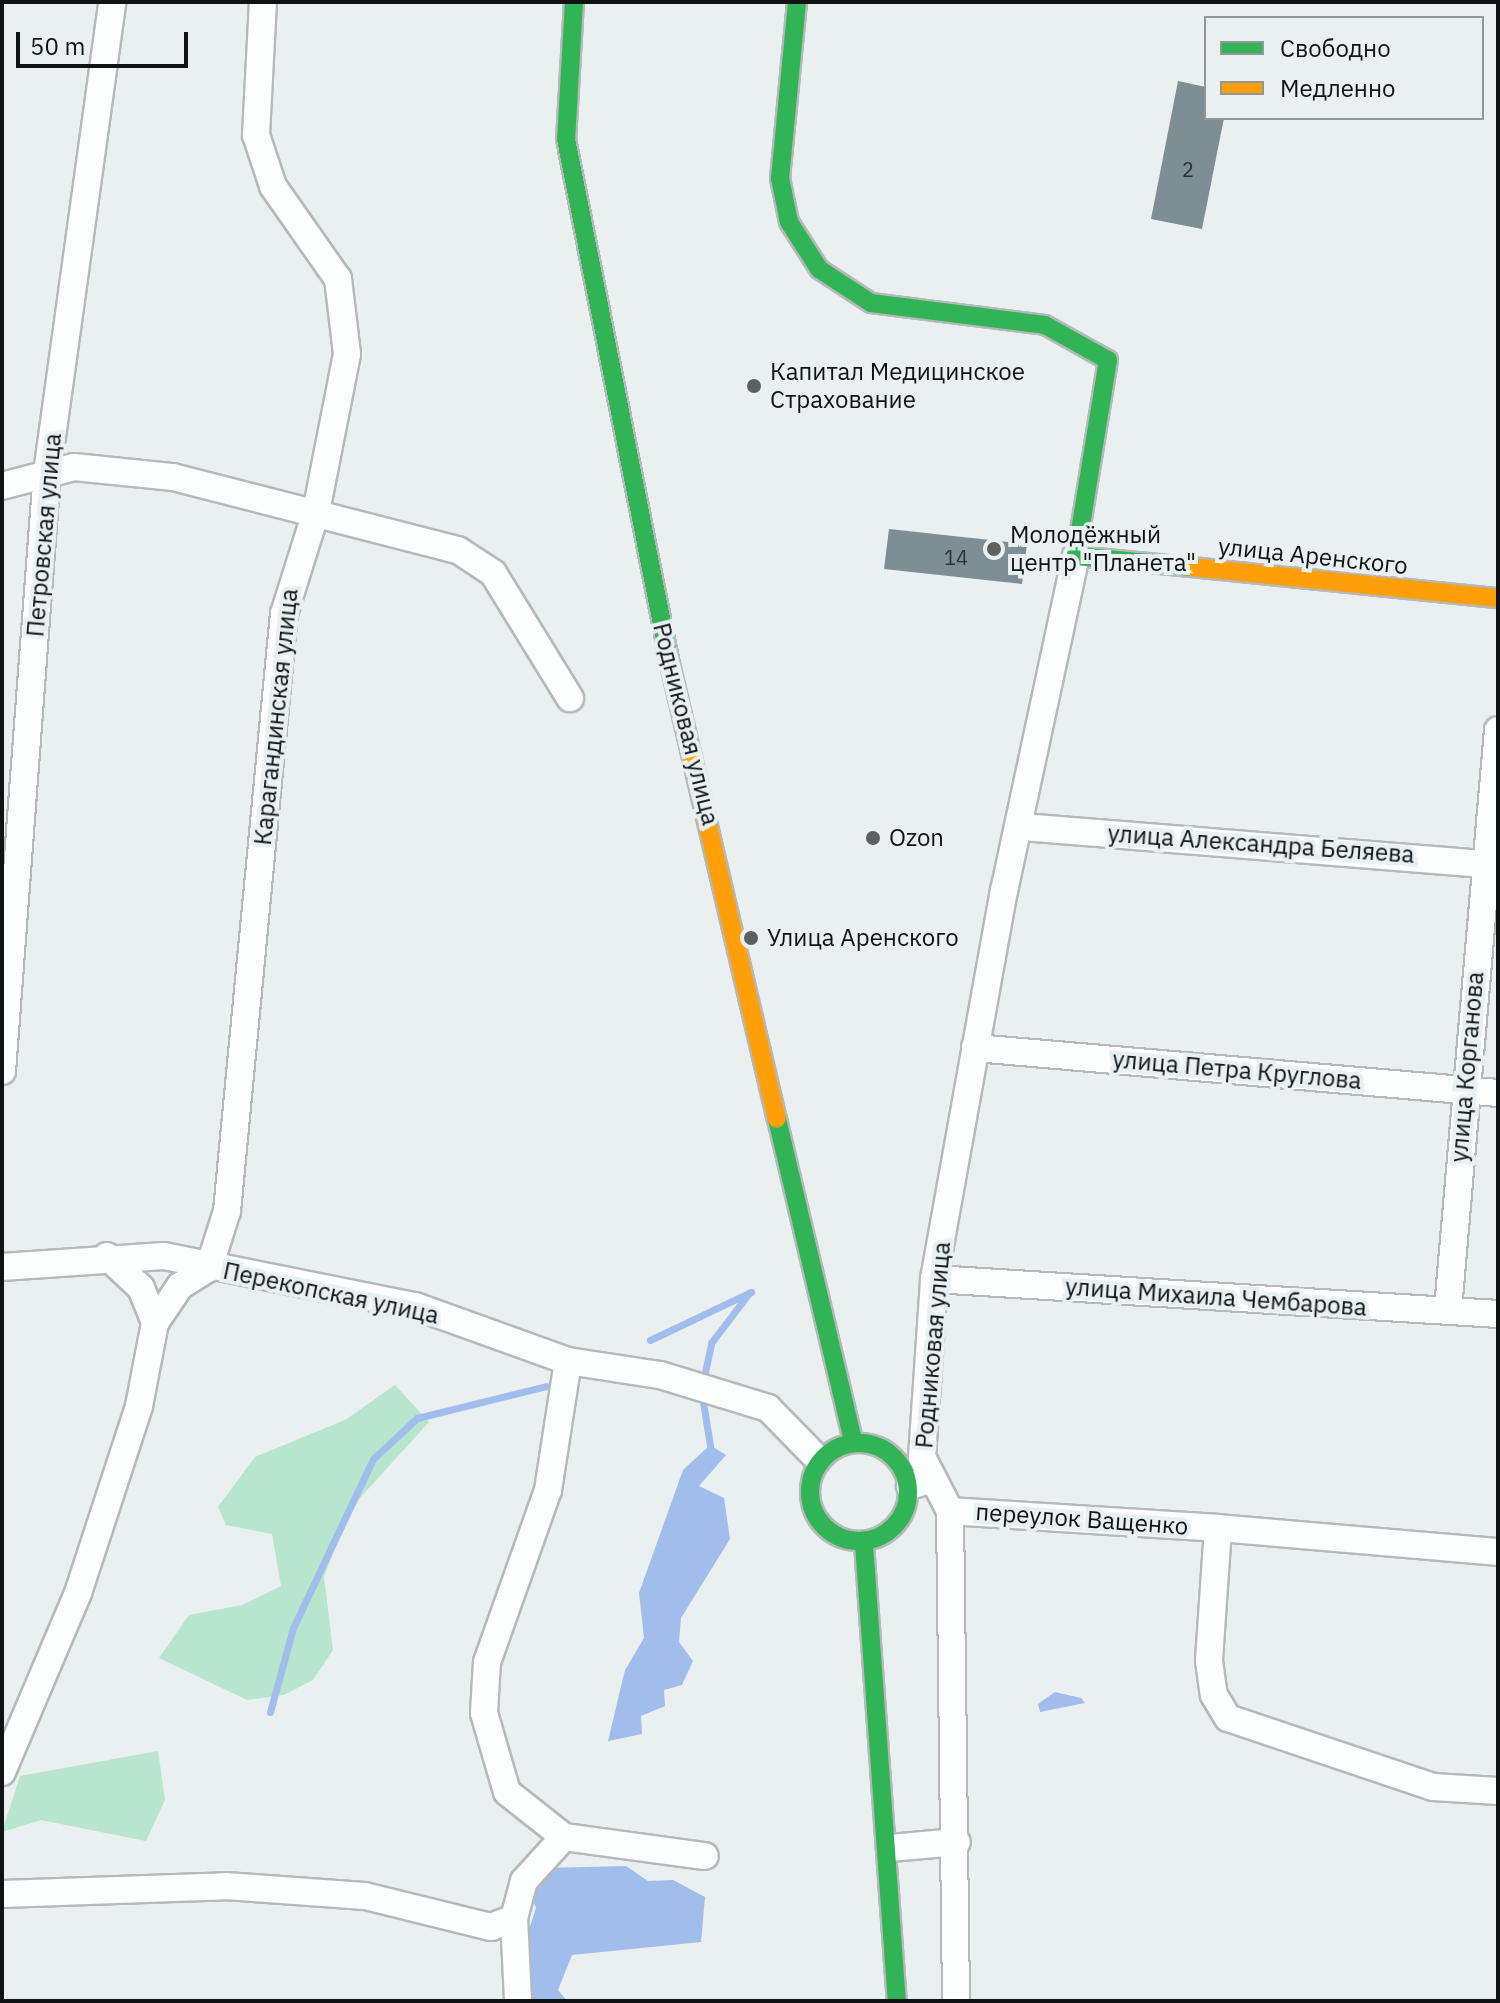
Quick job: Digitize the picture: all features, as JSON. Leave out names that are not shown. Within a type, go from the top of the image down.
[{"type":"main road","name":"Родниковая улица","points":[[574,2],[566,139],[649,576],[853,1440],[891,1451],[922,1482]]},
{"type":"main road","name":"Родниковая улица","points":[[797,2],[780,178],[789,222],[819,269],[871,303],[1045,325],[1108,360],[1076,556]]},
{"type":"main road","name":"улица Аренского","points":[[1076,556],[1498,598]]},
{"type":"main road","points":[[853,1440],[818,1459],[807,1498],[827,1533],[864,1544],[899,1524],[922,1482]]},
{"type":"main road","points":[[864,1544],[890,1848],[897,2001]]},
{"type":"street","name":"Петровская улица","points":[[2,1071],[47,473],[112,2]]},
{"type":"street","name":"Карагандинская улица","points":[[209,1268],[227,1211],[284,614],[316,512],[348,329],[338,279],[273,186],[256,135],[263,2]]},
{"type":"street","points":[[2,486],[47,473],[92,467],[173,477],[458,550],[493,573],[570,698]]},
{"type":"street","name":"Родниковая улица","points":[[956,2001],[957,1842],[950,1511],[922,1482],[934,1279],[975,1048],[1023,827],[1076,556]]},
{"type":"street","name":"улица Корганова","points":[[1448,1309],[1464,1090],[1492,864],[1498,730]]},
{"type":"street","name":"улица Александра Беляева","points":[[1023,827],[1492,864]]},
{"type":"street","name":"улица Петра Круглова","points":[[975,1048],[1498,1093]]},
{"type":"street","points":[[107,1256],[141,1288],[155,1323]]},
{"type":"street","name":"Перекопская улица","points":[[2,1267],[107,1256],[164,1256],[209,1268],[415,1306],[568,1361],[660,1375],[768,1408],[818,1459]]},
{"type":"street","points":[[2,1772],[78,1593],[139,1406],[155,1323],[180,1286],[209,1268]]},
{"type":"street","name":"улица Михаила Чембарова","points":[[934,1279],[1498,1314]]},
{"type":"street","points":[[568,1361],[548,1490],[483,1686],[507,1792],[564,1837],[705,1856]]},
{"type":"street","name":"переулок Ващенко","points":[[950,1511],[1218,1528],[1209,1661],[1214,1695],[1228,1718],[1433,1787],[1498,1791]]},
{"type":"street","points":[[1218,1528],[1498,1552]]},
{"type":"street","points":[[518,2001],[514,1918],[524,1881],[564,1837]]},
{"type":"street","points":[[890,1848],[957,1842]]},
{"type":"street","points":[[2,1894],[226,1886],[365,1896],[491,1927],[514,1918]]},
{"type":"green space","points":[[395,1385],[429,1422],[349,1510],[324,1577],[333,1650],[313,1680],[284,1695],[247,1700],[159,1658],[189,1615],[242,1605],[281,1586],[272,1534],[226,1525],[218,1507],[255,1457],[345,1420]]},
{"type":"green space","points":[[158,1751],[165,1800],[146,1841],[41,1820],[2,1832],[20,1776]]},
{"type":"water","points":[[710,1445],[726,1455],[699,1486],[724,1498],[730,1539],[681,1618],[679,1642],[693,1661],[682,1685],[664,1690],[665,1706],[641,1716],[642,1734],[608,1741],[625,1670],[644,1638],[639,1593],[683,1470]]},
{"type":"water","points":[[1055,1692],[1081,1698],[1085,1703],[1040,1712],[1038,1704]]},
{"type":"water","points":[[626,1866],[648,1881],[673,1880],[705,1897],[701,1942],[572,1955],[558,1990],[567,2001],[529,2001],[522,1951],[536,1908],[531,1895],[547,1868]]},
{"type":"building","points":[[1178,81],[1204,87],[1204,120],[1224,120],[1202,229],[1151,219]]},
{"type":"building","name":"Молодёжный центр \"Планета\"","points":[[889,529],[1027,544],[1022,584],[884,569]]},
{"type":"waterway","points":[[650,1340],[751,1292]]},
{"type":"waterway","points":[[704,1377],[711,1343],[749,1293]]},
{"type":"waterway","points":[[270,1712],[293,1628],[373,1459],[417,1418],[546,1386]]},
{"type":"waterway","points":[[703,1402],[710,1445]]},
{"type":"traffic: fast","points":[[574,2],[566,139],[670,664]]},
{"type":"traffic: fast","points":[[797,2],[780,178],[789,222],[819,269],[871,303],[1045,325],[1108,360],[1076,556],[1191,567]]},
{"type":"traffic: fast","points":[[777,1119],[853,1440]]},
{"type":"traffic: fast","points":[[859,1443],[878,1447],[894,1457],[904,1473],[908,1492],[904,1511],[894,1527],[878,1537],[859,1541],[840,1537],[824,1527],[814,1511],[810,1492],[814,1473],[824,1457],[840,1447],[859,1443]]},
{"type":"traffic: fast","points":[[864,1544],[897,2001]]},
{"type":"traffic: slow","points":[[1191,567],[1498,598]]},
{"type":"traffic: slow","points":[[670,664],[777,1119]]},
{"type":"place","name":"Капитал Медицинское Страхование","points":[[754,386]]},
{"type":"place","name":"Молодёжный центр \"Планета\"","points":[[994,549]]},
{"type":"place","name":"Ozon","points":[[873,838]]},
{"type":"place","name":"Улица Аренского","points":[[751,938]]}]
